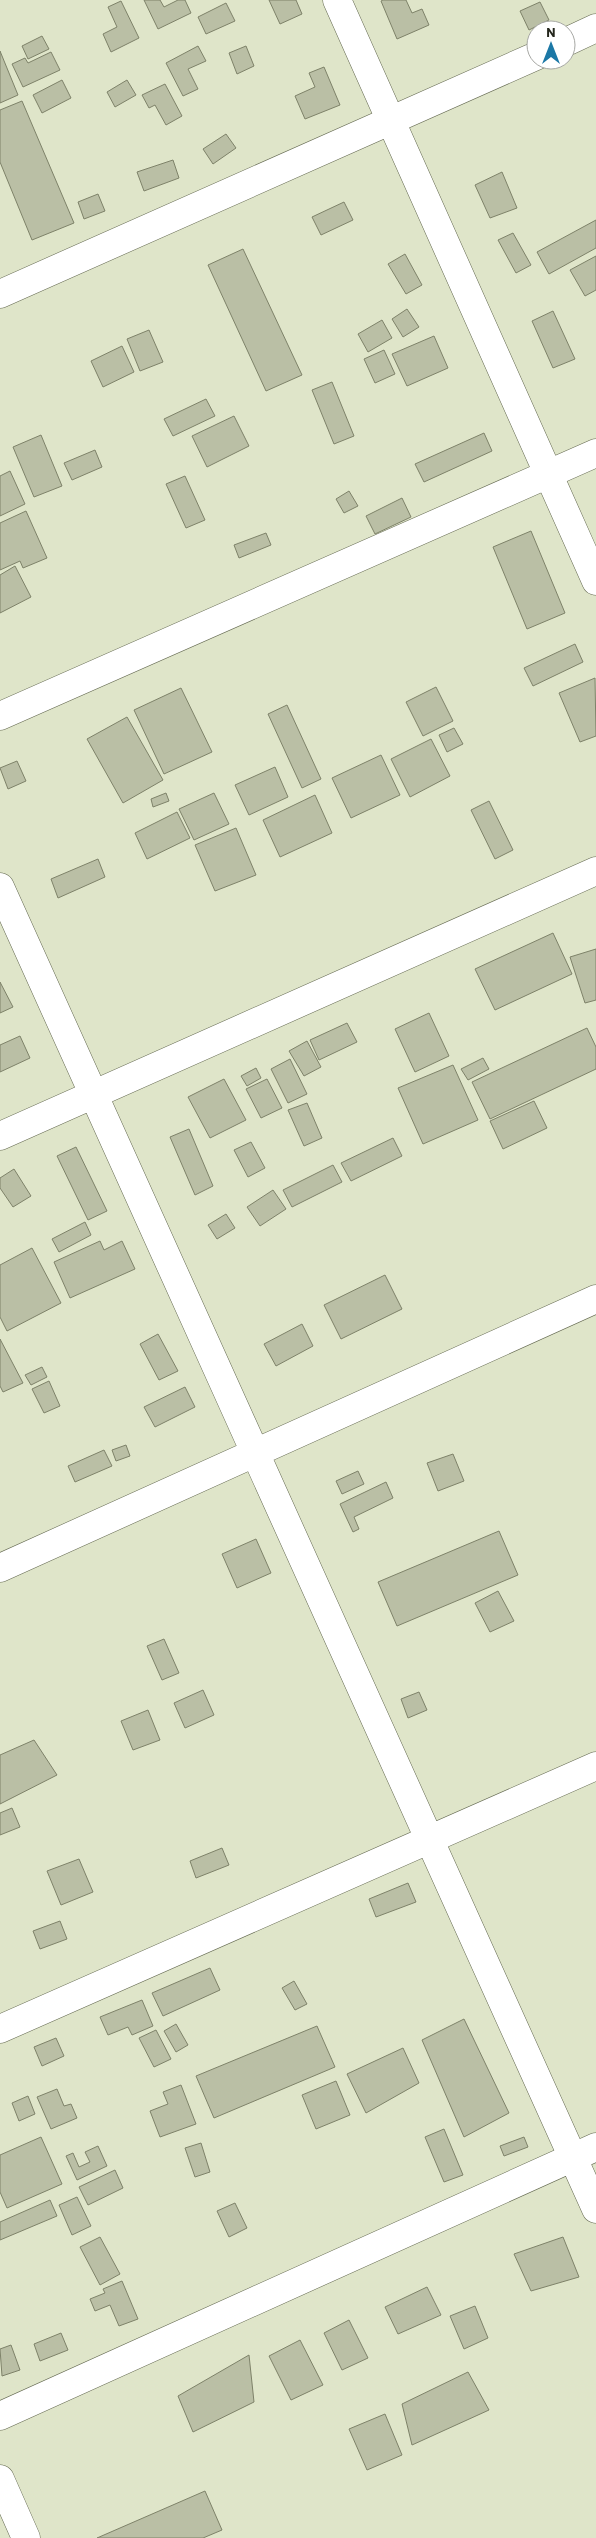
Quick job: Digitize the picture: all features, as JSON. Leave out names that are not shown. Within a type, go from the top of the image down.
[{"type":"street","points":[[337,0],[596,581]]},
{"type":"street","points":[[576,37],[596,28]]},
{"type":"street","points":[[0,294],[526,60]]},
{"type":"street","points":[[0,716],[596,453]]},
{"type":"street","points":[[0,1136],[596,871]]},
{"type":"street","points":[[0,888],[430,1841],[584,2152],[596,2209]]},
{"type":"street","points":[[0,1568],[596,1299]]},
{"type":"street","points":[[0,2028],[430,1841],[596,1766]]},
{"type":"street","points":[[0,2416],[584,2152]]},
{"type":"street","points":[[0,2479],[26,2538]]},
{"type":"building","points":[[144,0],[160,0],[164,7],[178,0],[185,0],[191,13],[158,29]]},
{"type":"building","points":[[269,0],[296,0],[302,14],[280,24]]},
{"type":"building","points":[[406,0],[412,13],[422,9],[429,25],[397,39],[381,1]]},
{"type":"building","points":[[121,1],[139,38],[111,52],[103,34],[117,27],[108,7]]},
{"type":"building","points":[[540,2],[549,20],[526,20],[526,24],[520,11]]},
{"type":"building","points":[[226,3],[235,21],[206,34],[198,17]]},
{"type":"building","points":[[42,36],[49,49],[28,59],[22,46]]},
{"type":"building","points":[[198,46],[206,61],[188,69],[198,89],[183,96],[166,63]]},
{"type":"building","points":[[246,46],[254,66],[237,74],[229,53]]},
{"type":"building","points":[[0,51],[18,95],[0,103]]},
{"type":"building","points":[[51,52],[60,70],[23,87],[12,64],[25,58],[28,63]]},
{"type":"building","points":[[324,67],[340,105],[305,119],[295,96],[315,87],[309,73]]},
{"type":"building","points":[[62,80],[71,98],[42,113],[33,95]]},
{"type":"building","points":[[127,80],[136,95],[115,107],[107,92]]},
{"type":"building","points":[[165,84],[182,116],[166,125],[155,105],[149,108],[142,95]]},
{"type":"building","points":[[22,101],[74,223],[32,240],[0,162],[0,110]]},
{"type":"building","points":[[226,134],[236,148],[213,164],[203,149]]},
{"type":"building","points":[[173,160],[179,178],[144,191],[137,172]]},
{"type":"building","points":[[502,172],[517,208],[490,218],[475,185]]},
{"type":"building","points":[[98,194],[105,211],[84,219],[78,202]]},
{"type":"building","points":[[344,202],[353,220],[321,235],[312,217]]},
{"type":"building","points":[[596,220],[596,248],[549,274],[537,252]]},
{"type":"building","points":[[513,233],[531,265],[516,273],[498,240]]},
{"type":"building","points":[[243,249],[302,375],[266,391],[208,265]]},
{"type":"building","points":[[405,254],[422,285],[406,294],[388,264]]},
{"type":"building","points":[[596,256],[596,290],[585,296],[570,270]]},
{"type":"building","points":[[407,309],[419,327],[403,337],[392,319]]},
{"type":"building","points":[[553,311],[575,359],[553,368],[532,321]]},
{"type":"building","points":[[382,320],[392,338],[368,352],[358,334]]},
{"type":"building","points":[[149,330],[163,362],[140,371],[127,339]]},
{"type":"building","points":[[434,336],[448,368],[407,386],[392,354]]},
{"type":"building","points":[[122,346],[134,372],[103,387],[91,361]]},
{"type":"building","points":[[384,350],[395,374],[375,383],[364,359]]},
{"type":"building","points":[[332,382],[354,436],[334,444],[312,390]]},
{"type":"building","points":[[206,399],[215,416],[173,436],[164,419]]},
{"type":"building","points":[[234,416],[249,446],[207,467],[192,436]]},
{"type":"building","points":[[484,433],[492,451],[424,482],[415,464]]},
{"type":"building","points":[[41,435],[62,486],[34,497],[13,447]]},
{"type":"building","points":[[95,450],[102,467],[72,480],[64,463]]},
{"type":"building","points":[[10,471],[25,504],[0,516],[0,476]]},
{"type":"building","points":[[185,476],[205,520],[186,528],[166,484]]},
{"type":"building","points":[[349,491],[358,506],[344,513],[336,499]]},
{"type":"building","points":[[402,498],[411,517],[375,534],[366,516]]},
{"type":"building","points":[[26,511],[47,558],[23,568],[20,561],[0,570],[0,523]]},
{"type":"building","points":[[531,531],[565,613],[527,629],[493,547]]},
{"type":"building","points":[[266,533],[271,545],[239,558],[234,545]]},
{"type":"building","points":[[15,566],[31,597],[0,613],[0,575]]},
{"type":"building","points":[[575,644],[583,662],[533,686],[524,668]]},
{"type":"building","points":[[595,678],[596,736],[580,742],[559,693]]},
{"type":"building","points":[[436,687],[453,721],[423,736],[406,702]]},
{"type":"building","points":[[181,688],[212,752],[164,774],[134,710]]},
{"type":"building","points":[[287,705],[321,779],[302,788],[268,714]]},
{"type":"building","points":[[127,717],[163,780],[123,803],[87,739]]},
{"type":"building","points":[[454,728],[463,744],[447,752],[439,735]]},
{"type":"building","points":[[431,739],[450,776],[410,797],[391,759]]},
{"type":"building","points":[[381,755],[400,795],[351,818],[332,778]]},
{"type":"building","points":[[17,761],[26,781],[8,789],[0,768]]},
{"type":"building","points":[[275,767],[288,797],[249,815],[235,785]]},
{"type":"building","points":[[166,793],[169,801],[153,807],[151,799]]},
{"type":"building","points":[[214,793],[229,824],[194,840],[179,809]]},
{"type":"building","points":[[315,795],[332,833],[280,857],[263,820]]},
{"type":"building","points":[[489,801],[513,850],[495,859],[471,810]]},
{"type":"building","points":[[177,812],[190,838],[147,859],[135,833]]},
{"type":"building","points":[[236,828],[256,875],[215,891],[195,845]]},
{"type":"building","points":[[98,859],[105,877],[58,898],[51,879]]},
{"type":"building","points":[[553,933],[572,974],[495,1010],[475,969]]},
{"type":"building","points":[[596,949],[596,1000],[585,1003],[570,957]]},
{"type":"building","points":[[0,982],[13,1007],[0,1013]]},
{"type":"building","points":[[429,1013],[449,1056],[415,1072],[395,1029]]},
{"type":"building","points":[[347,1023],[357,1042],[319,1060],[310,1040]]},
{"type":"building","points":[[587,1028],[596,1047],[596,1069],[490,1119],[472,1082]]},
{"type":"building","points":[[20,1036],[30,1058],[0,1072],[0,1045]]},
{"type":"building","points":[[307,1041],[321,1067],[304,1076],[289,1051]]},
{"type":"building","points":[[483,1058],[489,1069],[468,1080],[461,1069]]},
{"type":"building","points":[[290,1059],[307,1094],[288,1103],[271,1069]]},
{"type":"building","points":[[453,1065],[478,1120],[423,1144],[398,1088]]},
{"type":"building","points":[[256,1068],[261,1078],[247,1086],[241,1076]]},
{"type":"building","points":[[224,1079],[246,1120],[210,1138],[188,1097]]},
{"type":"building","points":[[267,1079],[282,1108],[261,1118],[246,1089]]},
{"type":"building","points":[[534,1101],[547,1128],[503,1149],[490,1121]]},
{"type":"building","points":[[307,1103],[322,1138],[304,1146],[288,1110]]},
{"type":"building","points":[[189,1129],[213,1186],[195,1195],[170,1137]]},
{"type":"building","points":[[393,1138],[402,1156],[351,1181],[341,1163]]},
{"type":"building","points":[[251,1142],[265,1168],[248,1177],[234,1150]]},
{"type":"building","points":[[76,1147],[107,1211],[88,1220],[57,1156]]},
{"type":"building","points":[[333,1165],[342,1182],[292,1207],[283,1190]]},
{"type":"building","points":[[14,1169],[31,1196],[13,1207],[0,1188],[0,1178]]},
{"type":"building","points":[[273,1190],[286,1209],[260,1226],[247,1207]]},
{"type":"building","points":[[226,1214],[235,1228],[217,1239],[208,1225]]},
{"type":"building","points":[[85,1222],[91,1235],[59,1252],[52,1239]]},
{"type":"building","points":[[100,1241],[104,1250],[122,1241],[135,1269],[70,1298],[54,1262]]},
{"type":"building","points":[[32,1248],[61,1303],[7,1331],[0,1317],[0,1265]]},
{"type":"building","points":[[385,1275],[402,1309],[341,1339],[324,1305]]},
{"type":"building","points":[[302,1324],[313,1346],[276,1366],[264,1344]]},
{"type":"building","points":[[158,1334],[178,1371],[159,1380],[140,1344]]},
{"type":"building","points":[[0,1339],[23,1383],[3,1392],[0,1386]]},
{"type":"building","points":[[42,1367],[47,1377],[31,1385],[25,1375]]},
{"type":"building","points":[[49,1381],[60,1406],[44,1413],[32,1389]]},
{"type":"building","points":[[185,1387],[195,1407],[155,1427],[144,1407]]},
{"type":"building","points":[[126,1445],[130,1456],[116,1461],[112,1450]]},
{"type":"building","points":[[104,1450],[112,1466],[75,1482],[68,1466]]},
{"type":"building","points":[[453,1454],[464,1481],[438,1491],[427,1463]]},
{"type":"building","points":[[358,1471],[364,1484],[342,1494],[336,1481]]},
{"type":"building","points":[[386,1482],[393,1498],[354,1517],[359,1529],[353,1532],[340,1504]]},
{"type":"building","points":[[499,1531],[518,1575],[397,1626],[378,1582]]},
{"type":"building","points":[[256,1539],[271,1573],[237,1588],[222,1554]]},
{"type":"building","points":[[498,1591],[514,1621],[490,1632],[475,1603]]},
{"type":"building","points":[[164,1639],[179,1673],[162,1680],[147,1646]]},
{"type":"building","points":[[203,1690],[214,1715],[185,1728],[174,1703]]},
{"type":"building","points":[[419,1692],[427,1710],[408,1718],[401,1699]]},
{"type":"building","points":[[148,1710],[160,1740],[133,1750],[121,1721]]},
{"type":"building","points":[[34,1740],[57,1775],[0,1804],[0,1755]]},
{"type":"building","points":[[12,1808],[20,1827],[0,1835],[0,1813]]},
{"type":"building","points":[[222,1848],[229,1865],[196,1878],[190,1861]]},
{"type":"building","points":[[79,1859],[93,1892],[61,1905],[47,1871]]},
{"type":"building","points":[[408,1883],[416,1902],[376,1917],[369,1899]]},
{"type":"building","points":[[60,1921],[67,1939],[40,1949],[33,1931]]},
{"type":"building","points":[[210,1968],[220,1990],[163,2016],[152,1993]]},
{"type":"building","points":[[294,1981],[307,2004],[295,2010],[282,1988]]},
{"type":"building","points":[[142,2000],[153,2026],[132,2035],[128,2027],[108,2035],[100,2017]]},
{"type":"building","points":[[464,2019],[509,2113],[464,2137],[422,2040]]},
{"type":"building","points":[[176,2024],[188,2045],[176,2052],[164,2031]]},
{"type":"building","points":[[317,2026],[335,2067],[214,2118],[196,2076]]},
{"type":"building","points":[[156,2030],[171,2059],[154,2067],[139,2038]]},
{"type":"building","points":[[56,2038],[64,2056],[42,2066],[34,2047]]},
{"type":"building","points":[[403,2048],[419,2083],[366,2113],[347,2074]]},
{"type":"building","points":[[336,2081],[350,2115],[316,2129],[302,2095]]},
{"type":"building","points":[[181,2085],[196,2124],[160,2137],[150,2111],[168,2104],[163,2092]]},
{"type":"building","points":[[57,2089],[64,2106],[71,2104],[77,2118],[51,2129],[37,2097]]},
{"type":"building","points":[[28,2096],[35,2114],[19,2121],[12,2103]]},
{"type":"building","points":[[444,2129],[463,2175],[444,2182],[425,2137]]},
{"type":"building","points":[[41,2137],[62,2184],[7,2208],[0,2192],[0,2155]]},
{"type":"building","points":[[524,2137],[528,2147],[504,2156],[500,2146]]},
{"type":"building","points":[[201,2143],[210,2172],[195,2177],[185,2148]]},
{"type":"building","points":[[98,2146],[107,2166],[77,2180],[66,2156],[73,2153],[79,2167],[90,2162],[85,2152]]},
{"type":"building","points":[[115,2170],[123,2188],[88,2205],[79,2187]]},
{"type":"building","points":[[77,2197],[91,2226],[72,2235],[59,2205]]},
{"type":"building","points":[[50,2200],[57,2216],[0,2240],[0,2222]]},
{"type":"building","points":[[235,2203],[247,2228],[229,2237],[217,2211]]},
{"type":"building","points":[[100,2237],[120,2274],[100,2285],[80,2247]]},
{"type":"building","points":[[563,2237],[579,2277],[531,2291],[514,2254]]},
{"type":"building","points":[[122,2281],[138,2319],[119,2326],[110,2305],[95,2311],[90,2299],[105,2293],[103,2289]]},
{"type":"building","points":[[427,2287],[441,2315],[398,2334],[385,2307]]},
{"type":"building","points":[[475,2306],[488,2338],[464,2349],[450,2316]]},
{"type":"building","points":[[349,2320],[368,2358],[342,2370],[324,2333]]},
{"type":"building","points":[[61,2333],[68,2350],[40,2361],[34,2344]]},
{"type":"building","points":[[300,2340],[323,2385],[291,2400],[269,2356]]},
{"type":"building","points":[[11,2345],[20,2370],[2,2376],[0,2349]]},
{"type":"building","points":[[249,2355],[254,2402],[193,2432],[178,2396]]},
{"type":"building","points":[[468,2372],[489,2410],[412,2445],[402,2404]]},
{"type":"building","points":[[385,2414],[402,2455],[367,2470],[349,2429]]},
{"type":"building","points":[[205,2491],[222,2530],[203,2538],[97,2538]]}]
